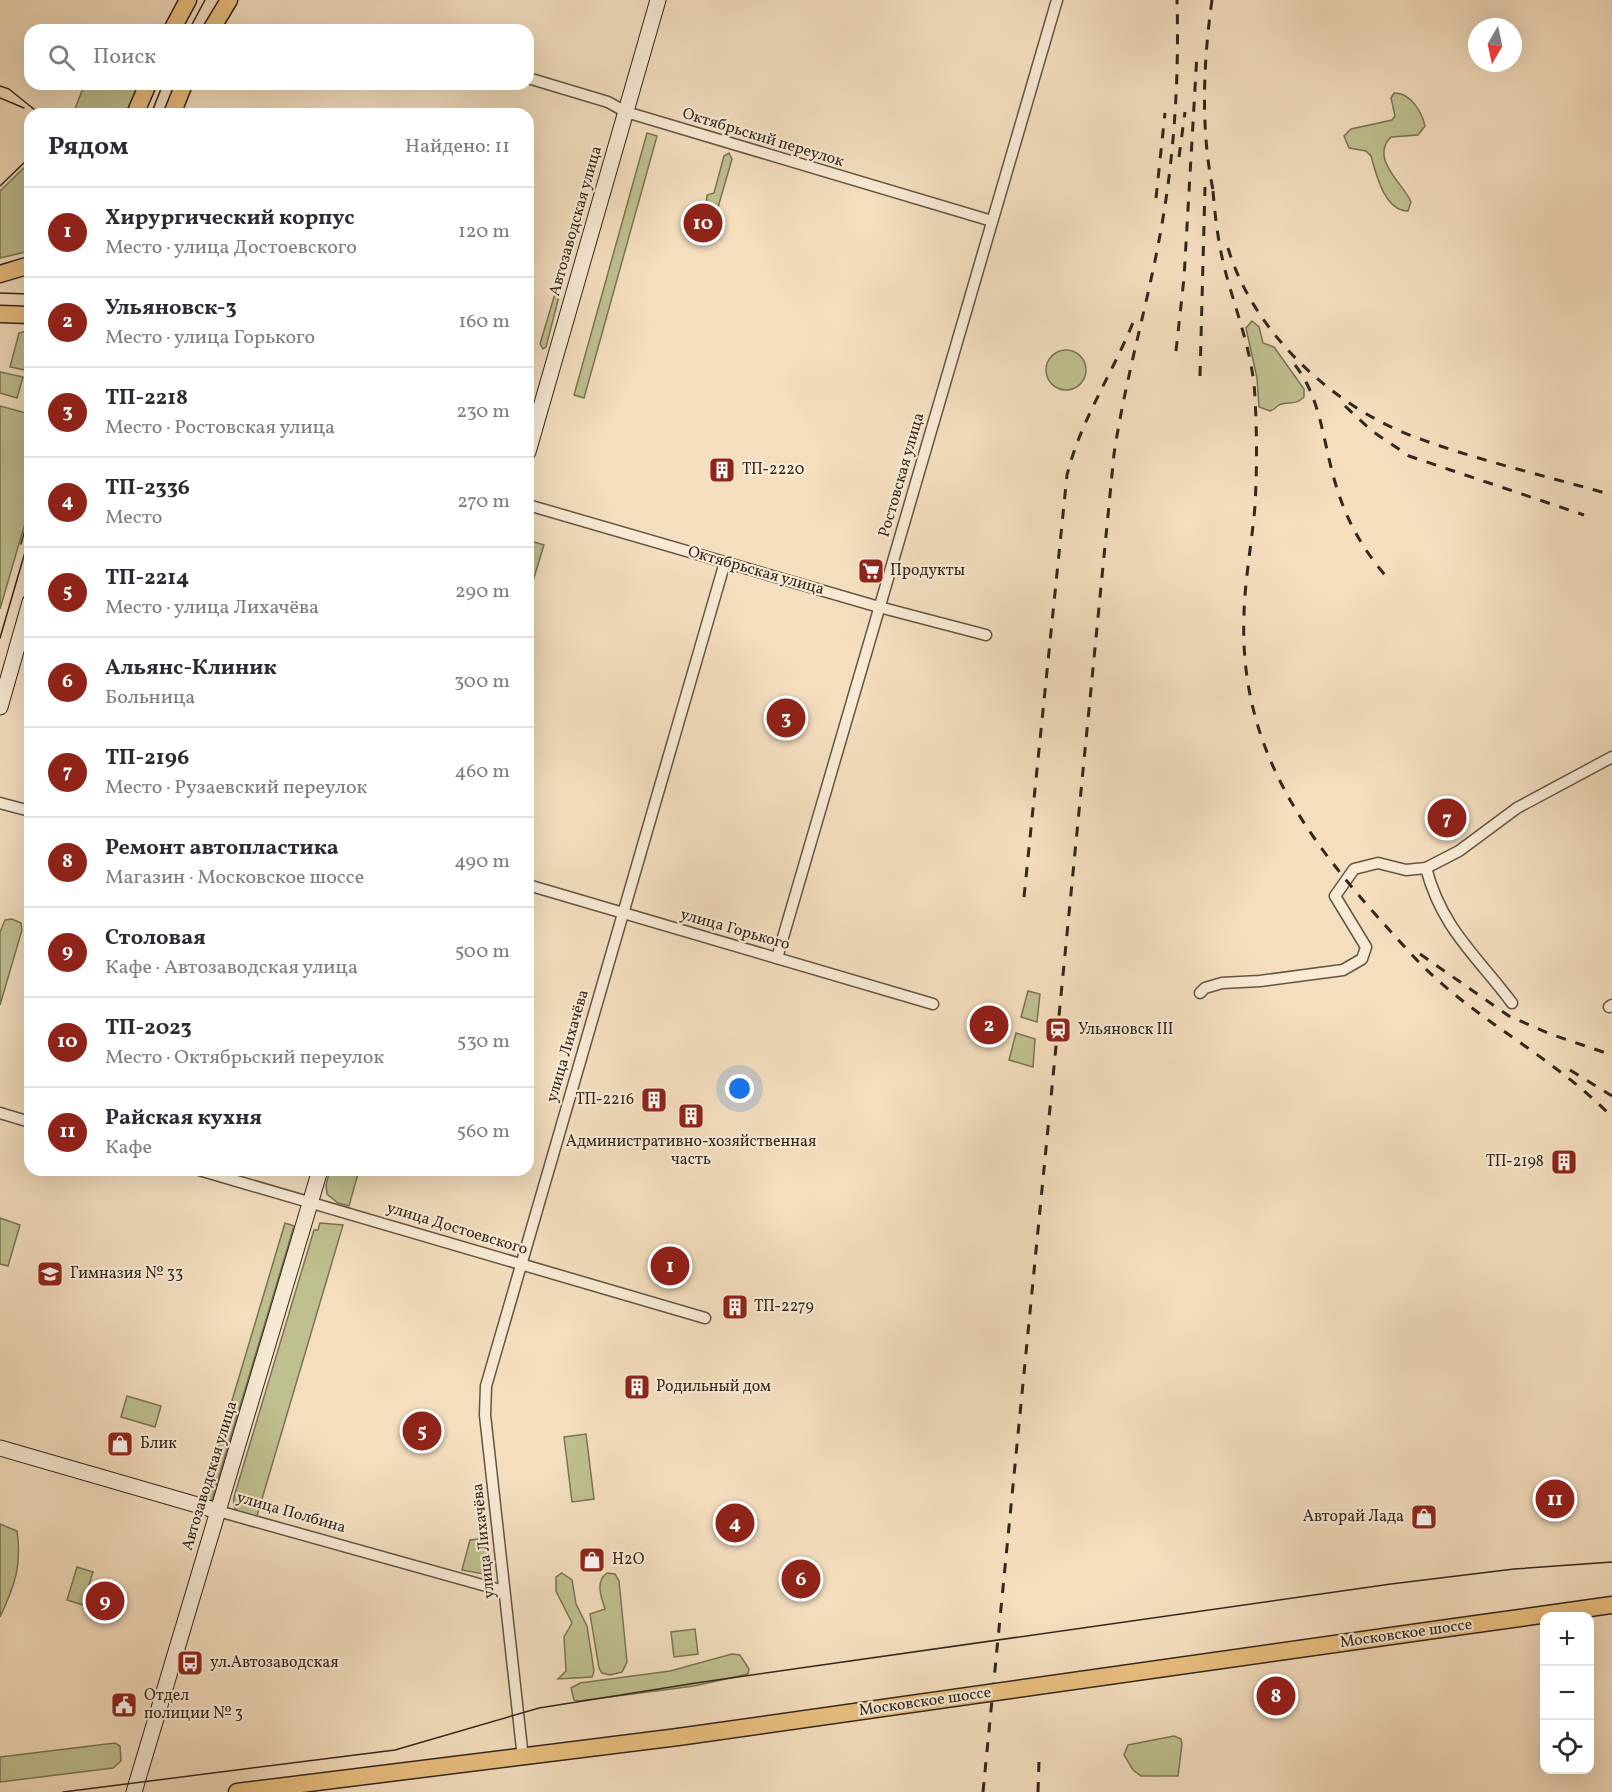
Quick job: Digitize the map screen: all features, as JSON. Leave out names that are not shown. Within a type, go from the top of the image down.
[{"type":"main road","points":[[175,24],[188,0]]},
{"type":"main road","points":[[215,24],[229,0]]},
{"type":"main road","points":[[138,108],[145,90]]},
{"type":"main road","points":[[174,108],[182,90]]},
{"type":"main road","points":[[0,275],[24,267]]},
{"type":"main road","points":[[0,314],[24,315]]},
{"type":"main road","name":"Московское шоссе","points":[[237,1792],[678,1737],[1612,1605]]},
{"type":"street","name":"Автозаводская улица","points":[[534,431],[658,0]]},
{"type":"street","name":"Ростовская улица","points":[[777,958],[1057,0]]},
{"type":"street","name":"Октябрьский переулок","points":[[534,80],[608,102],[626,112],[992,221]]},
{"type":"street","name":"Октябрьская улица","points":[[534,507],[879,607],[986,635]]},
{"type":"street","name":"улица Лихачёва","points":[[523,1758],[484,1404],[486,1386],[725,562]]},
{"type":"street","points":[[0,707],[24,623]]},
{"type":"street","points":[[1200,993],[1211,985],[1222,983],[1260,981],[1343,970],[1362,959],[1366,947],[1335,896],[1354,869],[1378,863],[1406,870],[1426,868],[1459,851],[1517,807],[1612,757]]},
{"type":"street","points":[[0,802],[24,809]]},
{"type":"street","points":[[1426,868],[1444,914],[1462,945],[1492,976],[1512,1003]]},
{"type":"street","name":"улица Горького","points":[[534,887],[933,1004]]},
{"type":"street","points":[[0,1113],[24,1120]]},
{"type":"street","name":"улица Достоевского","points":[[220,1176],[705,1318]]},
{"type":"street","name":"Автозаводская улица","points":[[134,1792],[318,1176]]},
{"type":"street","name":"улица Полбина","points":[[0,1448],[504,1591]]},
{"type":"green space","points":[[82,90],[136,90],[137,92],[130,108],[75,108]]},
{"type":"green space","points":[[1394,93],[1410,99],[1421,115],[1425,126],[1418,135],[1391,137],[1385,145],[1384,154],[1390,171],[1411,202],[1408,211],[1393,205],[1387,198],[1382,190],[1371,156],[1366,151],[1349,148],[1344,136],[1351,129],[1392,120],[1395,116],[1391,98]]},
{"type":"green space","points":[[647,133],[657,136],[584,398],[574,395]]},
{"type":"green space","points":[[729,153],[732,159],[714,221],[710,220],[712,214],[706,209],[707,195],[714,193],[724,156]]},
{"type":"green space","points":[[24,168],[24,252],[0,258],[0,191]]},
{"type":"green space","points":[[566,269],[546,347],[543,349],[540,344],[562,270]]},
{"type":"green space","points":[[1252,321],[1259,327],[1263,343],[1274,347],[1304,389],[1304,397],[1300,400],[1279,405],[1270,411],[1259,407],[1257,378],[1246,328]]},
{"type":"green space","points":[[24,332],[24,370],[10,367],[19,333]]},
{"type":"green space","points":[[1066,350],[1074,351],[1080,356],[1085,362],[1085,378],[1080,384],[1074,389],[1066,390],[1058,389],[1052,384],[1047,378],[1046,370],[1047,362],[1052,356],[1058,351]]},
{"type":"green space","points":[[0,372],[23,377],[17,398],[0,393]]},
{"type":"green space","points":[[0,406],[24,412],[24,527],[0,609]]},
{"type":"green space","points":[[534,542],[544,545],[534,578]]},
{"type":"green space","points":[[12,919],[21,923],[22,930],[0,1005],[0,932],[5,920]]},
{"type":"green space","points":[[1028,991],[1040,994],[1037,1022],[1021,1017]]},
{"type":"green space","points":[[1016,1033],[1035,1039],[1033,1067],[1009,1060]]},
{"type":"green space","points":[[328,1176],[357,1176],[349,1206],[338,1203],[327,1194]]},
{"type":"green space","points":[[0,1218],[20,1225],[8,1266],[0,1264]]},
{"type":"green space","points":[[285,1223],[294,1226],[211,1503],[202,1501]]},
{"type":"green space","points":[[320,1223],[343,1225],[256,1519],[236,1510],[234,1497],[314,1230],[318,1230]]},
{"type":"green space","points":[[127,1396],[161,1406],[155,1427],[121,1417]]},
{"type":"green space","points":[[586,1434],[594,1499],[572,1502],[564,1437]]},
{"type":"green space","points":[[0,1524],[17,1531],[19,1554],[10,1595],[0,1617]]},
{"type":"green space","points":[[486,1538],[489,1575],[462,1570],[470,1540]]},
{"type":"green space","points":[[77,1567],[93,1572],[83,1605],[67,1600]]},
{"type":"green space","points":[[562,1573],[572,1580],[576,1604],[587,1626],[594,1671],[592,1677],[558,1679],[566,1671],[564,1637],[572,1623],[556,1591],[556,1577]]},
{"type":"green space","points":[[607,1573],[615,1574],[619,1581],[627,1662],[622,1672],[610,1675],[602,1673],[599,1668],[590,1614],[605,1609],[600,1585],[603,1576]]},
{"type":"green space","points":[[695,1629],[698,1654],[674,1657],[671,1632]]},
{"type":"green space","points":[[732,1654],[740,1655],[749,1669],[748,1674],[694,1686],[574,1700],[571,1688],[580,1683],[670,1671]]},
{"type":"green space","points":[[1174,1736],[1181,1739],[1182,1744],[1178,1776],[1141,1776],[1133,1770],[1124,1755],[1128,1745]]},
{"type":"green space","points":[[115,1743],[120,1746],[121,1761],[113,1768],[0,1782],[0,1757]]},
{"type":"tram line","points":[[192,24],[205,0]]},
{"type":"tram line","points":[[0,86],[9,89],[33,108]]},
{"type":"tram line","points":[[153,108],[161,90]]},
{"type":"tram line","points":[[0,98],[24,108]]},
{"type":"tram line","points":[[0,186],[24,163]]},
{"type":"tram line","points":[[0,293],[24,294]]},
{"type":"tram line","points":[[21,544],[24,533]]},
{"type":"tram line","points":[[0,638],[24,556]]},
{"type":"tram line","points":[[63,1792],[395,1750],[539,1708],[696,1683],[1391,1584],[1514,1569],[1612,1562]]},
{"type":"railway","points":[[983,1792],[1114,454],[1158,248],[1171,164],[1175,109],[1177,0]]},
{"type":"railway","points":[[1212,0],[1204,100],[1207,150],[1215,199]]},
{"type":"railway","points":[[1176,351],[1184,278],[1197,54]]},
{"type":"railway","points":[[1179,157],[1185,112]]},
{"type":"railway","points":[[1156,198],[1165,113]]},
{"type":"railway","points":[[1200,376],[1205,187]]},
{"type":"railway","points":[[1213,191],[1222,257],[1254,381],[1256,479],[1244,614],[1246,667],[1255,715],[1270,760],[1317,842],[1379,919],[1414,957],[1461,1000],[1564,1075],[1612,1117]]},
{"type":"railway","points":[[1228,248],[1240,279],[1256,309],[1277,337],[1300,363],[1355,407],[1384,424],[1439,446],[1612,495]]},
{"type":"railway","points":[[1024,897],[1067,475],[1080,435],[1134,320]]},
{"type":"railway","points":[[1295,365],[1304,378],[1316,406],[1335,482],[1344,507],[1368,554],[1385,575]]},
{"type":"railway","points":[[1345,406],[1372,431],[1409,456],[1584,515]]},
{"type":"railway","points":[[1420,954],[1509,1016],[1550,1034],[1612,1055]]},
{"type":"railway","points":[[1570,1070],[1612,1096]]},
{"type":"railway","points":[[1038,1792],[1039,1761]]},
{"type":"place","name":"ТП-2023","points":[[703,223]]},
{"type":"place","name":"ТП-2220","points":[[722,470]]},
{"type":"place","name":"Продукты","points":[[871,571]]},
{"type":"place","name":"ТП-2218","points":[[786,718]]},
{"type":"place","name":"ТП-2196","points":[[1447,818]]},
{"type":"place","name":"Ульяновск-3","points":[[989,1025]]},
{"type":"place","name":"Ульяновск III","points":[[1058,1030]]},
{"type":"place","name":"ТП-2216","points":[[654,1100]]},
{"type":"place","name":"Административно-хозяйственная часть","points":[[691,1116]]},
{"type":"place","name":"ТП-2198","points":[[1564,1162]]},
{"type":"place","name":"Хирургический корпус","points":[[670,1266]]},
{"type":"place","name":"Гимназия № 33","points":[[50,1274]]},
{"type":"place","name":"ТП-2279","points":[[735,1307]]},
{"type":"place","name":"Родильный дом","points":[[637,1387]]},
{"type":"place","name":"ТП-2214","points":[[422,1431]]},
{"type":"place","name":"Блик","points":[[120,1444]]},
{"type":"place","name":"Райская кухня","points":[[1555,1499]]},
{"type":"place","name":"Авторай Лада","points":[[1424,1517]]},
{"type":"place","name":"ТП-2336","points":[[735,1523]]},
{"type":"place","name":"H2O","points":[[592,1560]]},
{"type":"place","name":"Альянс-Клиник","points":[[801,1579]]},
{"type":"place","name":"Столовая","points":[[105,1601]]},
{"type":"place","name":"ул.Автозаводская","points":[[190,1663]]},
{"type":"place","name":"Ремонт автопластика","points":[[1276,1696]]},
{"type":"place","name":"Отдел полиции № 3","points":[[124,1705]]}]
